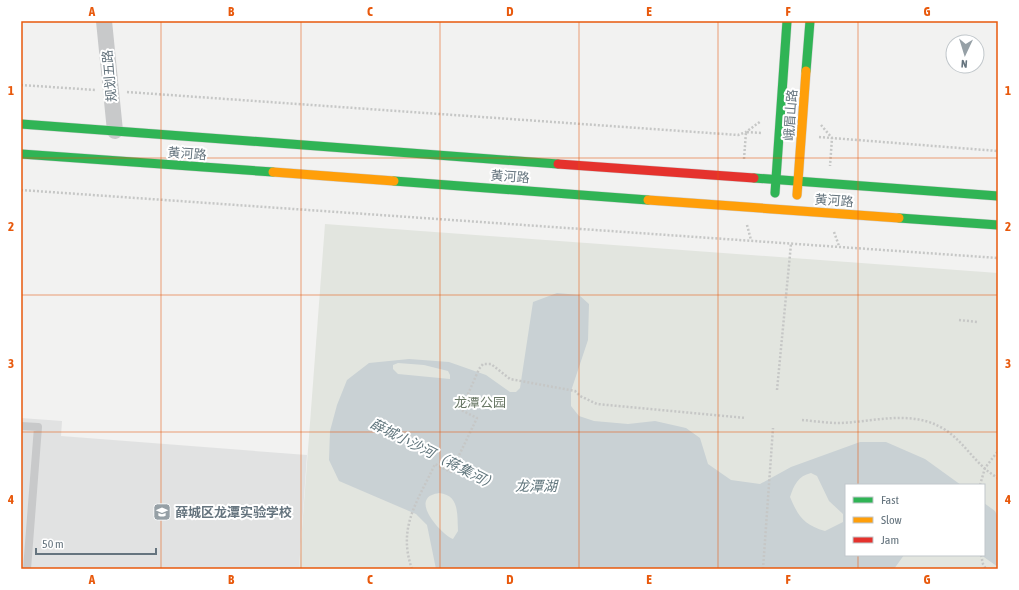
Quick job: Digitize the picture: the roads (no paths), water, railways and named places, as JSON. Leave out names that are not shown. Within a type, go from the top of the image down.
[{"type":"main road","name":"峨眉山路","points":[[774,208],[787,21]]},
{"type":"main road","name":"峨眉山路","points":[[796,210],[810,21]]},
{"type":"main road","name":"黄河路","points":[[21,124],[998,196]]},
{"type":"main road","name":"黄河路","points":[[21,154],[998,225]]},
{"type":"street","name":"规划五路","points":[[104,21],[115,131]]},
{"type":"lane","points":[[21,426],[38,427],[28,569]]},
{"type":"water","name":"龙潭湖","points":[[557,293],[579,295],[589,304],[588,340],[571,391],[571,406],[579,416],[594,421],[628,424],[655,421],[686,428],[700,438],[708,464],[731,480],[760,484],[791,467],[860,442],[886,442],[925,459],[960,484],[845,484],[845,556],[903,556],[894,569],[436,569],[427,525],[416,514],[339,481],[329,460],[330,431],[337,405],[347,380],[369,363],[409,359],[449,362],[486,375],[510,392],[516,392],[520,388],[533,302]],"holes":[[[398,363],[424,365],[448,371],[450,379],[398,374],[393,369],[393,365]],[[811,473],[817,476],[829,501],[843,514],[843,522],[825,531],[807,523],[799,515],[790,497],[797,482],[803,476]],[[439,493],[451,498],[456,507],[458,531],[453,539],[444,533],[434,523],[427,511],[426,501],[428,497]]]},
{"type":"water","points":[[985,504],[995,511],[998,517],[998,567],[982,556],[985,556]]},
{"type":"place","name":"薛城区龙潭实验学校","points":[[162,512]]},
{"type":"park label","name":"龙潭公园","points":[[480,402]]},
{"type":"water label","name":"薛城小沙河（蒋集河）","points":[[434,454]]}]
